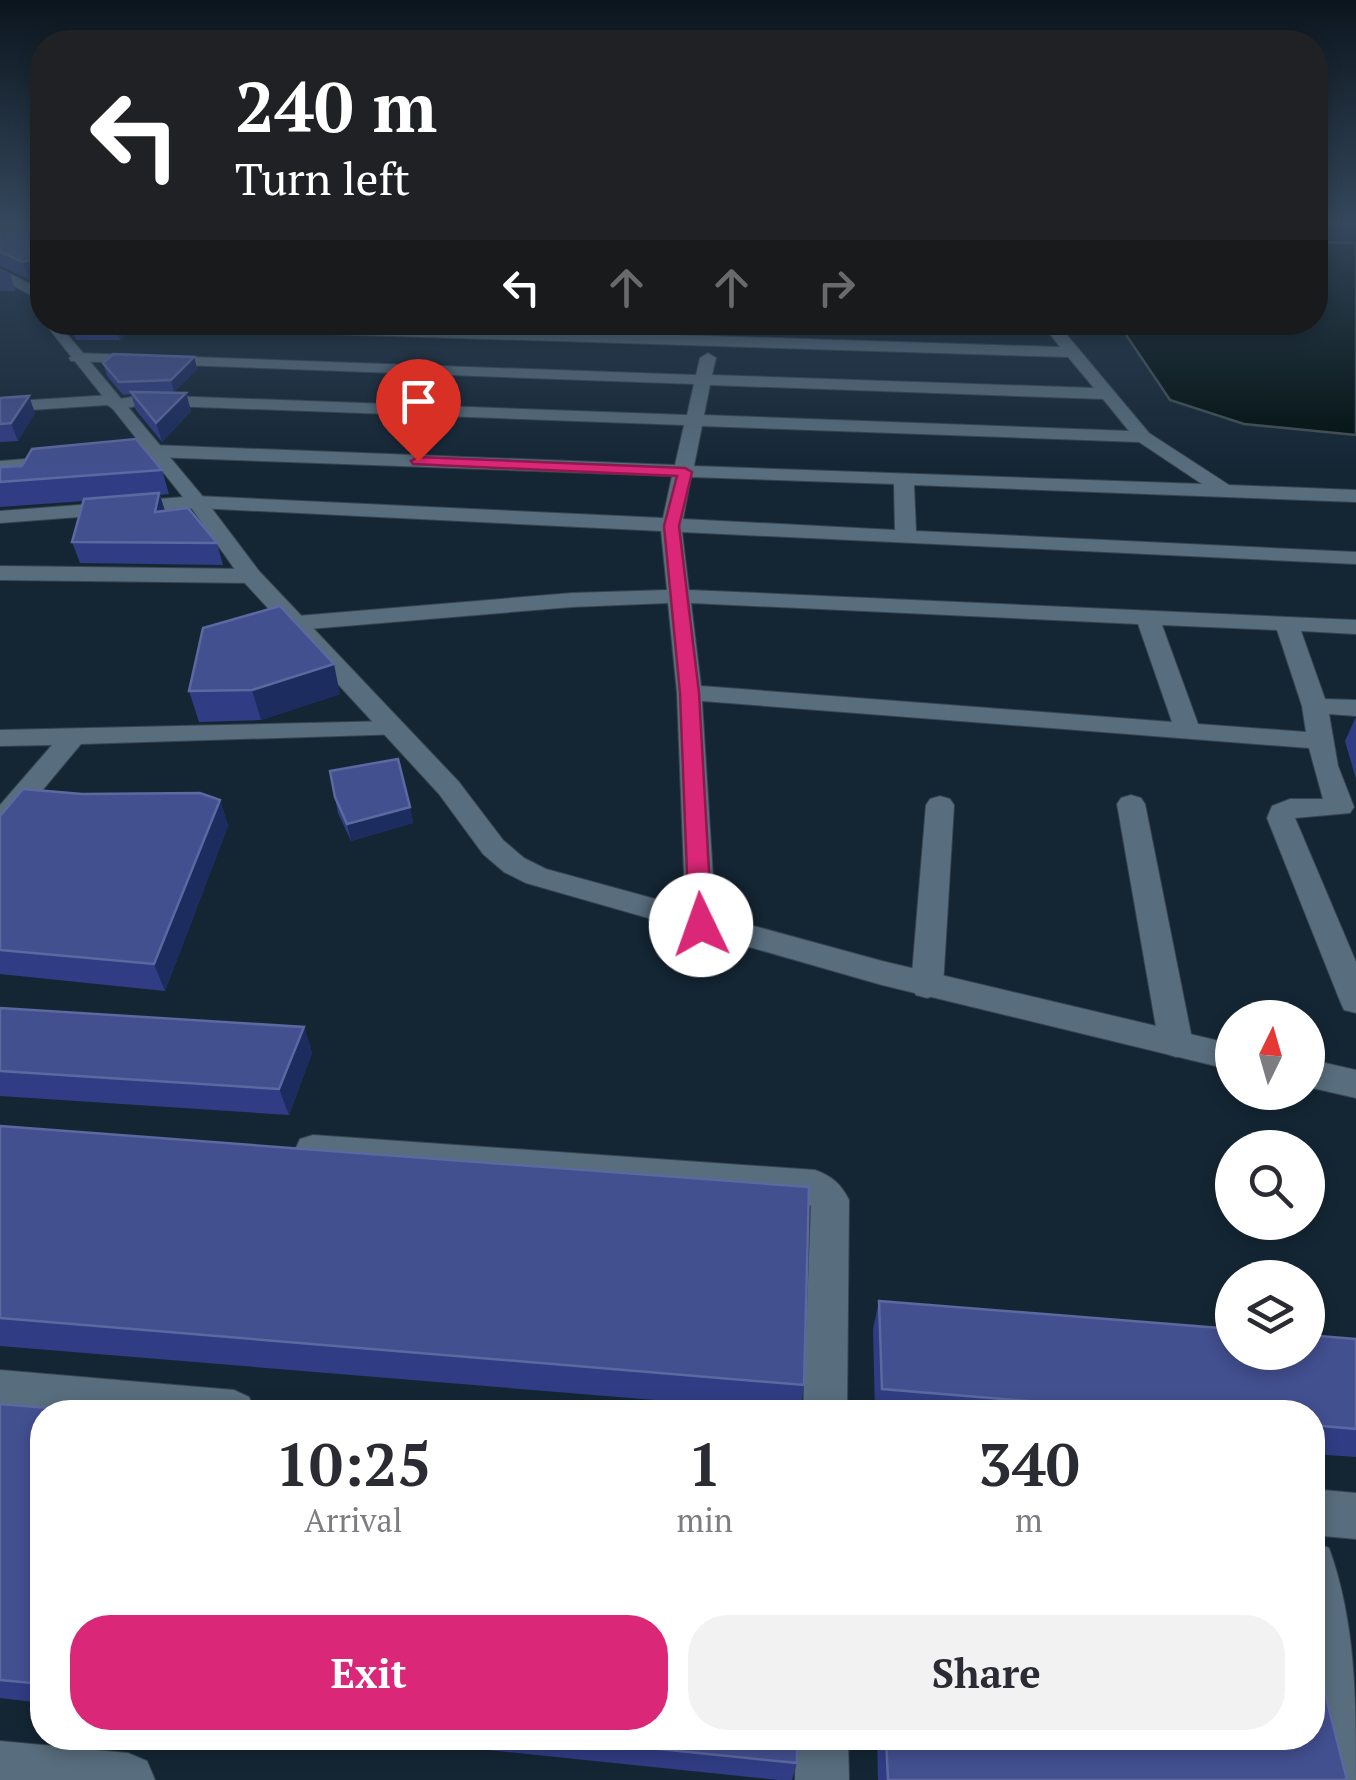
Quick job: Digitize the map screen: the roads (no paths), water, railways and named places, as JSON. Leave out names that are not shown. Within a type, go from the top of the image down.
[{"type":"street","points":[[60,335],[148,454],[197,502],[251,576],[449,788],[493,847],[514,865],[536,876],[701,925],[927,986],[1215,1053]]},
{"type":"street","points":[[701,925],[689,693],[672,526],[712,335]]},
{"type":"street","points":[[767,335],[1074,352]]},
{"type":"street","points":[[1059,335],[1143,436],[1224,491]]},
{"type":"street","points":[[77,358],[606,367],[705,378],[1109,394]]},
{"type":"street","points":[[0,407],[143,400],[1143,436]]},
{"type":"street","points":[[148,454],[1356,496]]},
{"type":"street","points":[[0,466],[78,461]]},
{"type":"street","points":[[904,480],[906,537]]},
{"type":"street","points":[[0,517],[197,502],[1356,558]]},
{"type":"street","points":[[0,573],[251,576]]},
{"type":"street","points":[[298,623],[572,600],[681,596],[1356,627]]},
{"type":"street","points":[[1148,616],[1188,732]]},
{"type":"street","points":[[1286,623],[1315,706],[1320,740],[1340,808],[1290,808],[1282,812],[1281,818],[1356,1000]]},
{"type":"street","points":[[689,693],[1320,740]]},
{"type":"street","points":[[1315,706],[1356,708]]},
{"type":"street","points":[[0,738],[395,729]]},
{"type":"street","points":[[0,823],[70,739]]},
{"type":"street","points":[[1131,804],[1176,1044]]},
{"type":"street","points":[[927,986],[940,805]]},
{"type":"street","points":[[1325,1078],[1356,1084]]},
{"type":"street","points":[[278,1147],[815,1186],[830,1200],[824,1400]]},
{"type":"street","points":[[0,1390],[106,1400]]},
{"type":"street","points":[[1325,1513],[1356,1516]]},
{"type":"street","points":[[1325,1626],[1356,1770]]},
{"type":"street","points":[[822,1750],[822,1780]]},
{"type":"street","points":[[0,1768],[128,1780]]}]
